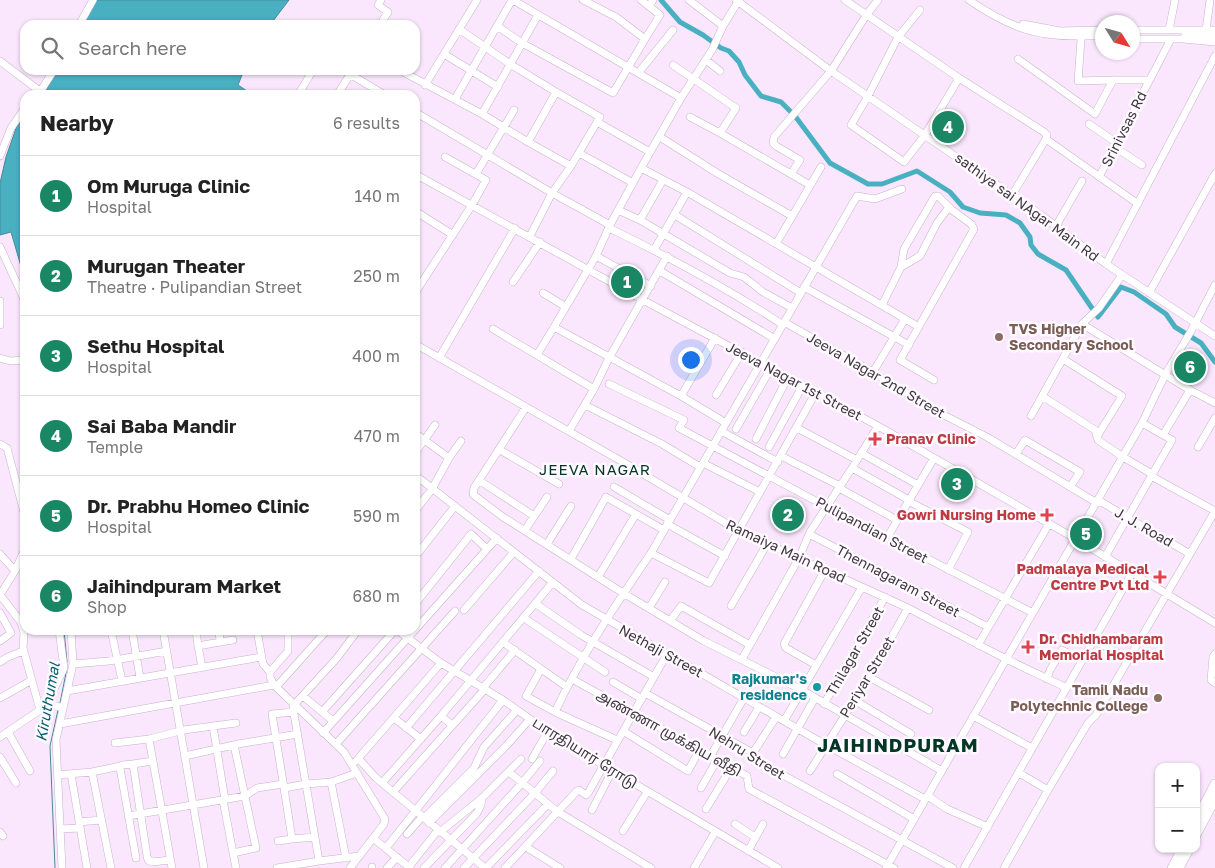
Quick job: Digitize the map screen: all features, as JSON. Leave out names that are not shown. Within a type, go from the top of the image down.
[{"type":"main road","points":[[1200,812],[1215,784]]},
{"type":"main road","points":[[1200,828],[1215,799]]},
{"type":"main road","points":[[1172,868],[1180,853]]},
{"type":"main road","points":[[1179,868],[1187,853]]},
{"type":"street","points":[[82,20],[93,0]]},
{"type":"street","points":[[425,85],[477,0]]},
{"type":"street","points":[[455,100],[513,0],[681,98]]},
{"type":"street","points":[[583,0],[616,17],[645,39]]},
{"type":"street","points":[[497,26],[522,43],[613,93],[660,15],[651,3],[641,0]]},
{"type":"street","points":[[689,0],[723,26]]},
{"type":"street","points":[[537,356],[589,269],[609,226],[641,168],[681,98],[712,50],[738,0]]},
{"type":"street","name":"sathiya sai NAgar Main Rd","points":[[738,0],[831,71],[1012,195],[1106,264],[1215,336]]},
{"type":"street","points":[[845,0],[959,78],[1047,135],[1012,195]]},
{"type":"street","points":[[791,174],[800,160],[776,146],[773,143],[774,137],[831,71],[878,0]]},
{"type":"street","points":[[969,0],[1014,28],[1040,37],[1095,39]]},
{"type":"street","points":[[1170,30],[1176,0]]},
{"type":"street","points":[[1206,30],[1210,0]]},
{"type":"street","points":[[377,2],[388,12],[383,20]]},
{"type":"street","points":[[920,10],[898,37],[868,96],[851,124],[904,162],[925,135],[959,78]]},
{"type":"street","points":[[482,114],[538,15]]},
{"type":"street","points":[[1007,22],[1060,31],[1095,30]]},
{"type":"street","points":[[459,29],[510,64],[600,117],[571,166],[552,193],[530,236]]},
{"type":"street","points":[[639,72],[673,30]]},
{"type":"street","points":[[1140,30],[1215,30]]},
{"type":"street","points":[[1140,36],[1215,35]]},
{"type":"street","points":[[1079,38],[1095,37]]},
{"type":"street","points":[[1079,38],[1078,81],[1149,80]]},
{"type":"street","points":[[1140,39],[1183,39],[1215,42]]},
{"type":"street","name":"Srinivsas Rd","points":[[1138,204],[1099,177],[1117,146],[1171,39]]},
{"type":"street","points":[[444,54],[498,87]]},
{"type":"street","points":[[1106,264],[1215,56]]},
{"type":"street","points":[[1018,59],[1095,114],[1113,80]]},
{"type":"street","points":[[706,60],[720,71]]},
{"type":"street","points":[[0,61],[36,90]]},
{"type":"street","points":[[673,65],[736,108],[720,133]]},
{"type":"street","points":[[42,90],[51,75]]},
{"type":"street","points":[[301,90],[310,75]]},
{"type":"street","points":[[340,90],[349,75]]},
{"type":"street","points":[[355,75],[377,90]]},
{"type":"street","points":[[408,75],[482,114],[571,166]]},
{"type":"street","points":[[528,142],[556,92]]},
{"type":"street","points":[[476,174],[514,110]]},
{"type":"street","points":[[0,156],[11,128],[20,115]]},
{"type":"street","name":"Jeeva Nagar 2nd Street","points":[[420,115],[609,226],[667,256],[872,372],[928,407],[987,437],[1097,502]]},
{"type":"street","points":[[690,117],[810,185]]},
{"type":"street","points":[[597,122],[650,152]]},
{"type":"street","points":[[1088,124],[1142,165]]},
{"type":"street","points":[[660,137],[717,173],[792,216]]},
{"type":"street","points":[[1046,139],[1099,177]]},
{"type":"street","points":[[579,153],[633,183]]},
{"type":"street","points":[[420,285],[486,180],[445,156]]},
{"type":"street","points":[[776,244],[821,167]]},
{"type":"street","points":[[641,168],[687,192],[919,327]]},
{"type":"street","points":[[1149,293],[1215,174]]},
{"type":"street","name":"Jeeva Nagar 1st Street","points":[[420,177],[643,300],[878,426],[1076,539],[1215,623]]},
{"type":"street","points":[[640,220],[663,180]]},
{"type":"street","points":[[1056,226],[1082,181]]},
{"type":"street","points":[[555,712],[593,642],[667,525],[857,196],[875,199],[902,189]]},
{"type":"street","points":[[654,250],[687,192]]},
{"type":"street","points":[[882,305],[901,267],[904,249],[934,196],[940,197],[971,224],[974,229],[900,360],[934,380]]},
{"type":"street","points":[[901,267],[920,256],[937,223],[949,206]]},
{"type":"street","points":[[618,210],[640,220],[730,273],[744,277],[763,292],[792,308]]},
{"type":"street","points":[[420,214],[453,234]]},
{"type":"street","points":[[675,215],[803,290],[909,345]]},
{"type":"street","points":[[439,358],[515,228]]},
{"type":"street","points":[[513,282],[540,242]]},
{"type":"street","points":[[0,247],[20,290]]},
{"type":"street","points":[[596,256],[651,286]]},
{"type":"street","points":[[569,431],[594,389],[608,358],[667,256]]},
{"type":"street","points":[[660,271],[775,338]]},
{"type":"street","points":[[1031,416],[1082,324],[1099,308],[1122,275]]},
{"type":"street","points":[[889,867],[914,819],[1123,457],[1142,423],[1165,374],[1191,331],[1215,285]]},
{"type":"street","points":[[543,294],[566,307]]},
{"type":"street","points":[[1207,300],[1215,305]]},
{"type":"street","points":[[0,301],[0,325]]},
{"type":"street","points":[[872,372],[904,319]]},
{"type":"street","points":[[1082,324],[1190,390],[1215,403]]},
{"type":"street","points":[[554,327],[681,396],[726,424]]},
{"type":"street","points":[[493,329],[594,389]]},
{"type":"street","points":[[681,396],[715,338]]},
{"type":"street","name":"Ramaiya Main Road","points":[[420,347],[683,496],[739,531],[908,608],[1006,659],[1067,688]]},
{"type":"street","points":[[716,395],[742,352]]},
{"type":"street","points":[[0,358],[10,361],[20,360]]},
{"type":"street","points":[[1063,359],[1122,396],[1098,435]]},
{"type":"street","points":[[736,429],[771,368]]},
{"type":"street","points":[[756,439],[788,377]]},
{"type":"street","name":"Pulipandian Street","points":[[609,384],[684,420],[679,428],[1033,613]]},
{"type":"street","points":[[769,447],[803,385]]},
{"type":"street","points":[[1163,435],[1190,390]]},
{"type":"street","points":[[650,553],[709,583],[816,392]]},
{"type":"street","points":[[1004,868],[1048,790],[1088,723],[1096,715],[1190,554],[1212,524],[1215,511],[1123,457],[1098,440],[1095,430],[1042,396]]},
{"type":"street","points":[[585,405],[701,465],[760,492]]},
{"type":"street","points":[[526,407],[473,491],[475,496],[598,577],[670,621],[704,641],[802,690],[942,771]]},
{"type":"street","points":[[1198,447],[1215,418]]},
{"type":"street","points":[[1106,557],[1172,440],[1142,423]]},
{"type":"street","points":[[420,446],[435,426]]},
{"type":"street","points":[[742,659],[799,558],[809,534],[878,426]]},
{"type":"street","points":[[796,428],[918,485]]},
{"type":"street","points":[[721,431],[840,487],[897,520]]},
{"type":"street","points":[[420,437],[449,458]]},
{"type":"street","points":[[1016,454],[1025,440],[1080,472],[1070,487]]},
{"type":"street","points":[[420,505],[432,489],[461,441]]},
{"type":"street","points":[[0,444],[7,448],[20,497]]},
{"type":"street","points":[[500,450],[559,484]]},
{"type":"street","points":[[887,538],[934,458]]},
{"type":"street","points":[[852,468],[968,532],[948,570]]},
{"type":"street","name":"Nethaji Street","points":[[420,479],[582,605],[826,745],[926,798],[988,827]]},
{"type":"street","points":[[480,481],[534,516]]},
{"type":"street","points":[[614,487],[667,525],[725,556]]},
{"type":"street","points":[[525,530],[547,496]]},
{"type":"street","points":[[571,559],[606,497],[636,514],[667,525]]},
{"type":"street","name":"J. J. Road","points":[[1097,502],[1127,517],[1190,554]]},
{"type":"street","points":[[420,551],[455,506]]},
{"type":"street","points":[[547,544],[571,506]]},
{"type":"street","points":[[598,577],[636,514]]},
{"type":"street","points":[[978,644],[1049,524]]},
{"type":"street","points":[[420,598],[471,534],[487,549]]},
{"type":"street","name":"Thennagaram Street","points":[[809,534],[988,627]]},
{"type":"street","points":[[420,624],[496,538]]},
{"type":"street","points":[[732,606],[767,544]]},
{"type":"street","points":[[464,610],[514,552]]},
{"type":"street","points":[[0,554],[15,571]]},
{"type":"street","points":[[20,560],[0,595],[20,622]]},
{"type":"street","points":[[816,665],[786,648],[784,644],[826,570]]},
{"type":"street","points":[[406,728],[539,571]]},
{"type":"street","points":[[964,868],[1132,573]]},
{"type":"street","points":[[382,783],[472,681],[553,582]]},
{"type":"street","points":[[649,608],[665,582]]},
{"type":"street","points":[[784,721],[862,587]]},
{"type":"street","name":"Thilagar Street","points":[[824,704],[885,597]]},
{"type":"street","points":[[536,604],[593,642],[654,677]]},
{"type":"street","points":[[670,621],[681,606],[750,645]]},
{"type":"street","name":"Periyar Street","points":[[810,771],[869,677],[908,608]]},
{"type":"street","points":[[337,742],[388,688],[455,611]]},
{"type":"street","points":[[0,613],[11,633],[0,641]]},
{"type":"street","points":[[524,618],[605,672]]},
{"type":"street","points":[[24,635],[24,651],[40,710]]},
{"type":"street","points":[[50,706],[55,686],[64,668],[60,635]]},
{"type":"street","points":[[62,868],[56,740],[73,664],[71,635]]},
{"type":"street","points":[[112,635],[122,681]]},
{"type":"street","points":[[133,635],[140,678]]},
{"type":"street","points":[[164,635],[173,672]]},
{"type":"street","points":[[169,635],[182,731],[208,868]]},
{"type":"street","points":[[197,635],[202,667]]},
{"type":"street","points":[[219,635],[220,642]]},
{"type":"street","points":[[258,635],[264,667],[270,672],[277,684],[326,730],[355,762],[486,868],[548,804]]},
{"type":"street","points":[[270,672],[288,651],[290,635]]},
{"type":"street","points":[[60,724],[277,684],[322,635]]},
{"type":"street","points":[[292,839],[272,714],[297,703],[337,658],[354,635]]},
{"type":"street","points":[[322,712],[391,635]]},
{"type":"street","name":"பாரதியார் ரோடு","points":[[404,635],[440,663],[503,700],[530,720],[647,792],[778,868]]},
{"type":"street","points":[[326,730],[411,635]]},
{"type":"street","points":[[198,646],[233,640]]},
{"type":"street","points":[[1094,640],[1128,659]]},
{"type":"street","points":[[504,643],[567,687]]},
{"type":"street","points":[[393,792],[515,650]]},
{"type":"street","points":[[1047,679],[1062,650],[1082,661]]},
{"type":"street","points":[[0,662],[24,651]]},
{"type":"street","points":[[73,664],[167,651]]},
{"type":"street","points":[[505,868],[578,790],[587,794],[668,654]]},
{"type":"street","points":[[1215,654],[1212,663],[1211,680],[1215,683]]},
{"type":"street","points":[[67,691],[261,657]]},
{"type":"street","points":[[355,762],[440,663]]},
{"type":"street","points":[[541,669],[526,696],[555,712],[617,740]]},
{"type":"street","points":[[869,677],[929,710]]},
{"type":"street","name":"அண்ணா முக்கிய வீதி","points":[[572,679],[711,755],[746,776],[749,789],[889,867]]},
{"type":"street","points":[[0,698],[32,680]]},
{"type":"street","name":"Nehru Street","points":[[613,682],[753,753],[752,758],[902,841]]},
{"type":"street","points":[[711,755],[744,698]]},
{"type":"street","points":[[783,754],[815,698]]},
{"type":"street","points":[[386,848],[503,700]]},
{"type":"street","points":[[854,700],[911,734]]},
{"type":"street","points":[[297,703],[322,712],[333,721]]},
{"type":"street","points":[[297,703],[298,734],[319,861]]},
{"type":"street","points":[[0,737],[40,710],[50,706],[62,708]]},
{"type":"street","points":[[744,732],[759,707]]},
{"type":"street","points":[[425,819],[474,768],[484,748],[517,710]]},
{"type":"street","points":[[441,716],[452,725]]},
{"type":"street","points":[[973,716],[1032,748]]},
{"type":"street","points":[[753,753],[776,717]]},
{"type":"street","points":[[394,718],[421,739]]},
{"type":"street","points":[[407,834],[506,746],[530,720]]},
{"type":"street","points":[[115,743],[149,739],[213,726],[236,724]]},
{"type":"street","points":[[213,726],[236,868]]},
{"type":"street","points":[[532,759],[548,731]]},
{"type":"street","points":[[623,731],[688,770],[700,749]]},
{"type":"street","points":[[8,732],[30,771]]},
{"type":"street","points":[[187,755],[298,734]]},
{"type":"street","points":[[149,739],[172,868]]},
{"type":"street","points":[[233,853],[256,848],[234,745]]},
{"type":"street","points":[[0,757],[16,783]]},
{"type":"street","points":[[375,839],[409,868],[439,831],[482,798],[521,759]]},
{"type":"street","points":[[701,788],[718,760]]},
{"type":"street","points":[[57,775],[92,772],[122,765],[153,761]]},
{"type":"street","points":[[445,868],[540,761]]},
{"type":"street","points":[[350,868],[375,839],[385,819],[357,773],[355,762]]},
{"type":"street","points":[[133,764],[148,860],[152,862],[170,860]]},
{"type":"street","points":[[121,766],[136,858]]},
{"type":"street","points":[[706,809],[731,768]]},
{"type":"street","points":[[464,868],[535,793],[553,771]]},
{"type":"street","points":[[592,810],[612,771]]},
{"type":"street","points":[[92,772],[111,868]]},
{"type":"street","points":[[509,772],[558,812],[650,868]]},
{"type":"street","points":[[128,816],[245,796],[257,788],[331,782],[357,773]]},
{"type":"street","points":[[1019,773],[1048,790]]},
{"type":"street","points":[[71,774],[87,868]]},
{"type":"street","points":[[837,774],[914,819]]},
{"type":"street","points":[[331,782],[346,858]]},
{"type":"street","points":[[623,831],[647,792]]},
{"type":"street","points":[[424,868],[477,813],[482,798]]},
{"type":"street","points":[[196,805],[204,868]]},
{"type":"street","points":[[60,829],[101,820]]},
{"type":"street","points":[[735,824],[755,837]]},
{"type":"street","points":[[748,851],[763,824]]},
{"type":"street","points":[[694,868],[715,832]]},
{"type":"street","points":[[278,841],[315,837]]},
{"type":"street","points":[[902,841],[952,868]]},
{"type":"street","points":[[526,847],[560,868]]},
{"type":"street","points":[[277,868],[359,856]]},
{"type":"street","points":[[387,868],[397,857]]},
{"type":"water","points":[[96,0],[289,0],[274,20],[85,20]]},
{"type":"water","points":[[54,75],[242,75],[238,85],[246,90],[45,90]]},
{"type":"water","points":[[20,117],[20,263],[11,232],[0,235],[0,183],[6,157]]},
{"type":"waterway","points":[[661,0],[680,22],[729,51],[739,62],[745,75],[761,96],[781,102],[795,116],[830,163],[868,184],[882,184],[917,171],[950,192],[963,207],[980,213],[1006,215],[1020,223],[1030,237],[1031,245],[1038,254],[1066,270],[1098,317],[1121,287],[1134,292],[1166,314],[1175,327],[1201,343],[1215,362]]},
{"type":"waterway","name":"Kiruthumal","points":[[64,635],[67,662]]},
{"type":"waterway","name":"Kiruthumal","points":[[60,703],[67,668]]},
{"type":"waterway","name":"Kiruthumal","points":[[55,868],[50,746],[58,710]]},
{"type":"place","name":"Sai Baba Mandir","points":[[948,127]]},
{"type":"place","name":"Om Muruga Clinic","points":[[627,282]]},
{"type":"place","name":"TVS Higher Secondary School","points":[[999,337]]},
{"type":"place","name":"Jaihindpuram Market","points":[[1190,367]]},
{"type":"place","name":"Pranav Clinic","points":[[875,439]]},
{"type":"place","name":"Sethu Hospital","points":[[957,484]]},
{"type":"place","name":"Murugan Theater","points":[[788,515]]},
{"type":"place","name":"Gowri Nursing Home","points":[[1047,515]]},
{"type":"place","name":"Dr. Prabhu Homeo Clinic","points":[[1086,534]]},
{"type":"place","name":"Padmalaya Medical Centre Pvt Ltd","points":[[1160,577]]},
{"type":"place","name":"Dr. Chidhambaram Memorial Hospital","points":[[1028,647]]},
{"type":"place","name":"Rajkumar's residence","points":[[817,687]]},
{"type":"place","name":"Tamil Nadu Polytechnic College","points":[[1158,698]]},
{"type":"district","name":"JEEVA NAGAR","points":[[595,470]]},
{"type":"district","name":"JAIHINDPURAM","points":[[898,745]]}]
